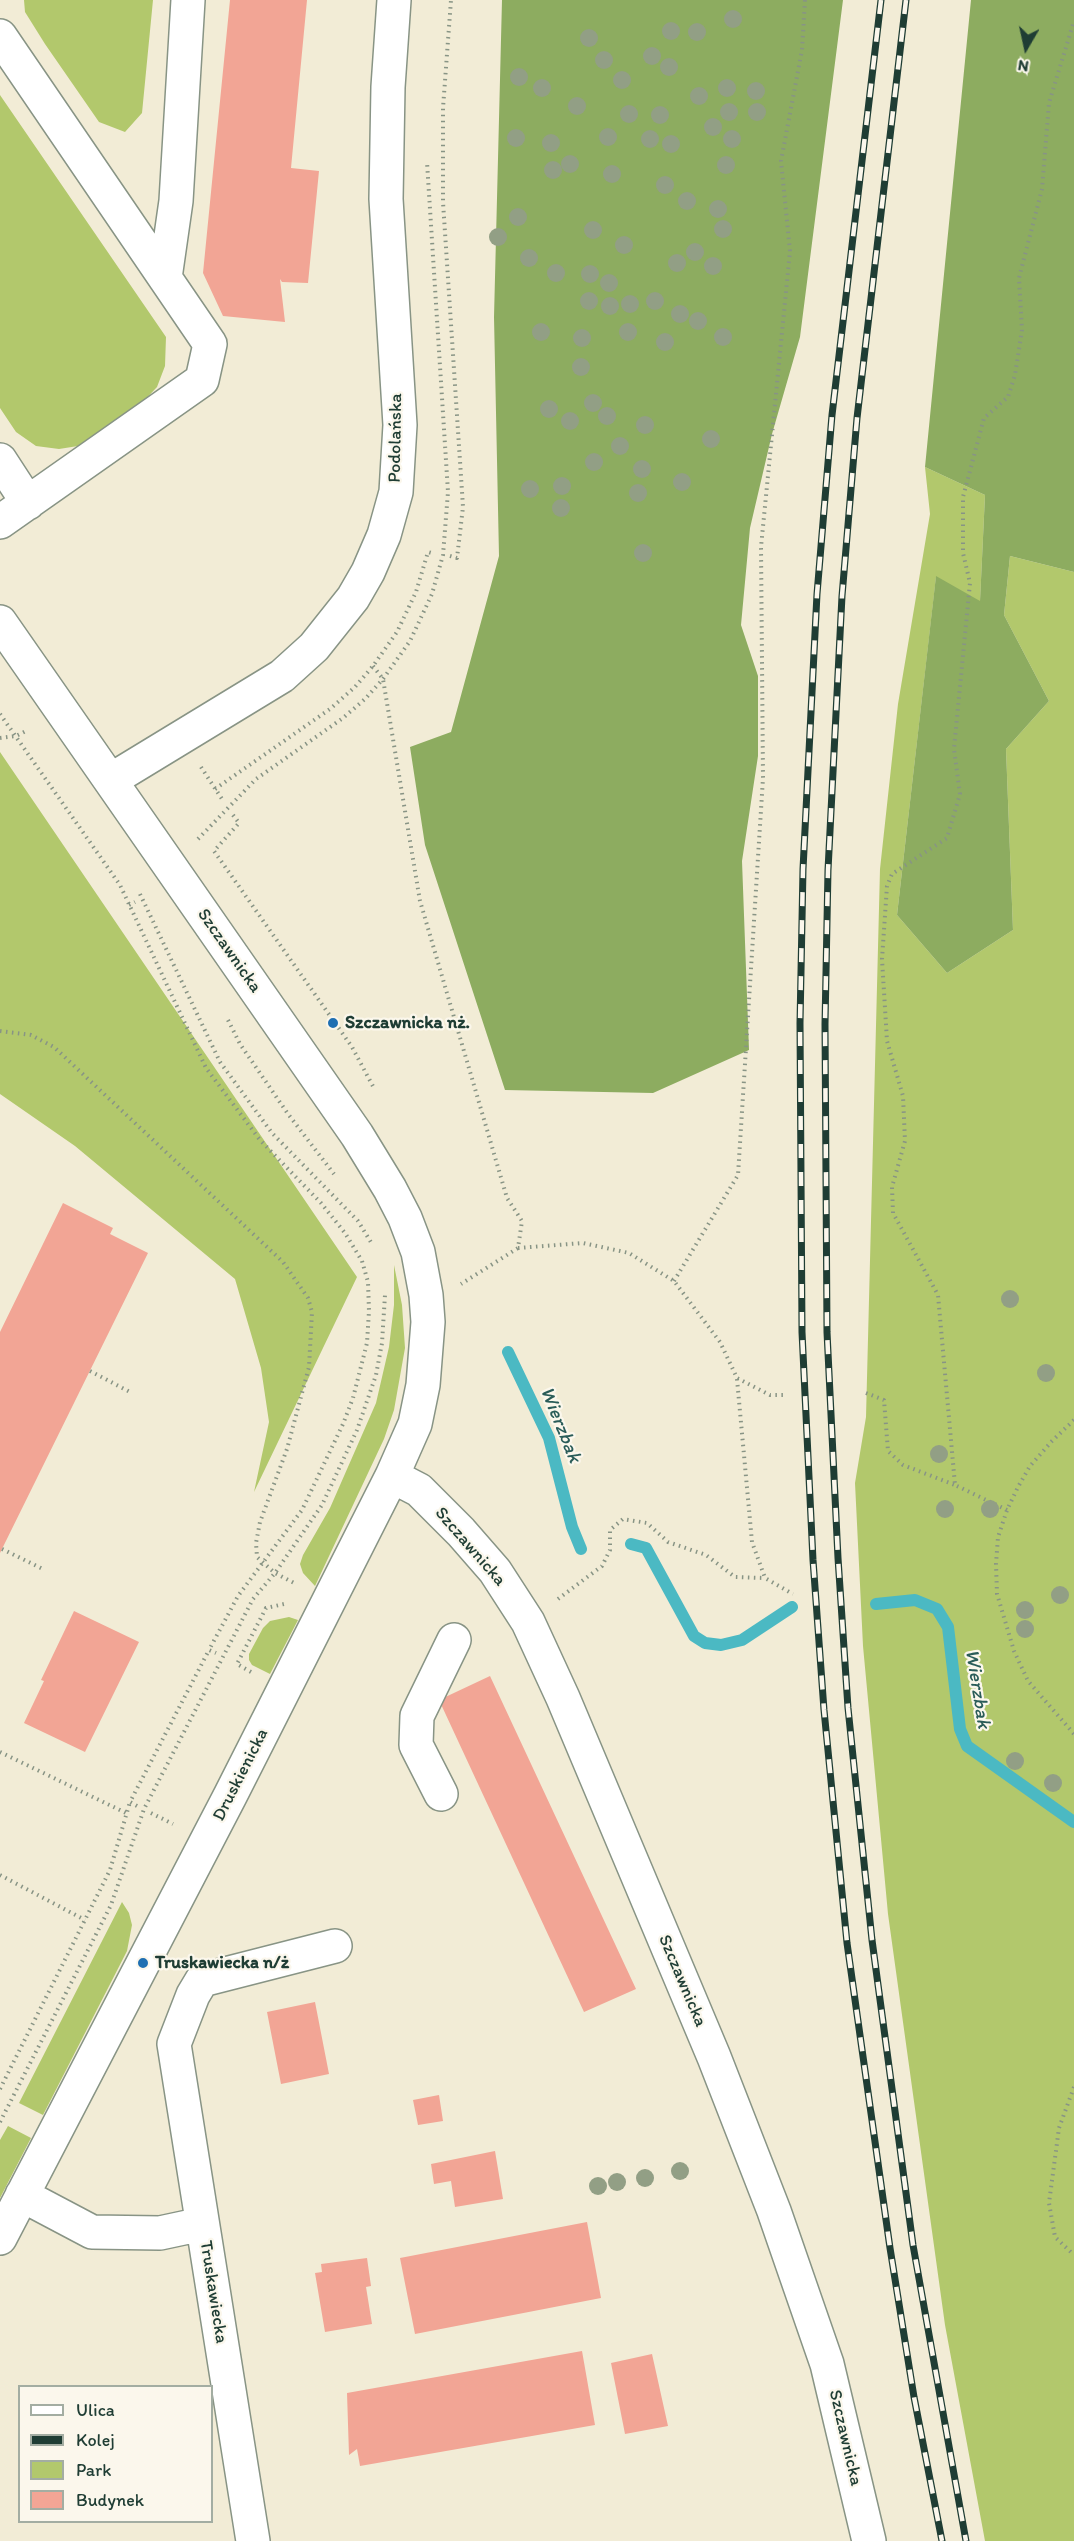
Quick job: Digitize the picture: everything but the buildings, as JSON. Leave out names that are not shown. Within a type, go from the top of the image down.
[{"type":"street","points":[[165,278],[176,201],[188,0]]},
{"type":"street","name":"Podolańska","points":[[111,780],[282,676],[306,655],[332,627],[353,598],[368,572],[384,535],[396,492],[400,425],[386,199],[387,97],[394,0]]},
{"type":"street","points":[[0,36],[210,344],[202,380],[0,522]]},
{"type":"street","points":[[0,460],[28,503]]},
{"type":"street","name":"Szczawnicka","points":[[0,622],[368,1153],[405,1218],[418,1252],[426,1295]]},
{"type":"street","name":"Druskienicka","points":[[0,2238],[230,1796],[393,1476],[415,1424],[423,1385],[428,1323],[426,1295]]},
{"type":"street","name":"Szczawnicka","points":[[393,1476],[419,1490],[461,1532],[495,1571],[528,1622],[563,1698],[700,2025],[774,2211],[827,2364],[869,2541]]},
{"type":"street","points":[[441,1794],[416,1745],[417,1716],[454,1640]]},
{"type":"street","name":"Truskawiecka","points":[[253,2541],[174,2044],[193,1995],[202,1980],[335,1946]]},
{"type":"street","points":[[22,2195],[92,2232],[160,2233],[202,2224]]},
{"type":"path","points":[[450,556],[457,558],[463,507],[443,202],[443,108],[451,0]]},
{"type":"path","points":[[674,1281],[738,1175],[763,778],[761,548],[790,251],[781,161],[802,50],[805,0]]},
{"type":"path","points":[[955,1485],[938,1295],[893,1213],[892,1187],[904,1141],[903,1096],[888,1041],[882,959],[887,886],[892,874],[947,838],[960,794],[954,749],[970,583],[963,553],[963,497],[984,418],[1008,397],[1015,375],[1022,330],[1019,278],[1042,189],[1049,103],[1074,21]]},
{"type":"path","points":[[216,789],[330,709],[373,666],[397,632],[416,592],[428,552],[435,554]]},
{"type":"path","points":[[373,666],[383,679],[420,901],[507,1198],[522,1221],[518,1248]]},
{"type":"path","points":[[0,714],[120,885],[206,1068],[260,1140],[321,1203],[345,1233],[362,1262],[368,1282],[369,1311],[367,1343],[353,1398],[309,1496],[238,1596],[209,1650],[130,1802],[110,1870],[0,2089]]},
{"type":"path","points":[[0,738],[16,736],[28,730],[35,739]]},
{"type":"path","points":[[200,767],[224,802]]},
{"type":"path","points":[[195,842],[256,779]]},
{"type":"path","points":[[232,815],[239,824],[214,850],[352,1047],[379,1097]]},
{"type":"path","points":[[137,889],[220,1062],[272,1133],[358,1221],[374,1252]]},
{"type":"path","points":[[129,905],[135,902]]},
{"type":"path","points":[[0,1031],[31,1035],[54,1047],[283,1262],[308,1298],[312,1312],[309,1367],[287,1449],[260,1522],[256,1543],[257,1557],[275,1573]]},
{"type":"path","points":[[321,1203],[326,1198]]},
{"type":"path","points":[[426,1295],[456,1287],[518,1248],[584,1244],[629,1253],[674,1281],[720,1342],[737,1378],[752,1542],[765,1578]]},
{"type":"path","points":[[0,2122],[111,1905],[144,1809],[253,1599],[275,1573],[322,1505],[361,1420],[376,1375],[382,1343],[384,1287]]},
{"type":"path","points":[[90,1371],[132,1393]]},
{"type":"path","points":[[737,1378],[770,1395],[783,1395]]},
{"type":"path","points":[[866,1393],[884,1400],[888,1450],[903,1465],[955,1485],[1007,1510]]},
{"type":"path","points":[[1074,1420],[1030,1466],[1007,1510],[998,1537],[996,1564],[997,1594],[1014,1652],[1028,1681],[1074,1734]]},
{"type":"path","points":[[528,1622],[602,1566],[610,1550],[610,1530],[623,1519],[647,1523],[668,1542],[706,1555],[735,1577],[765,1578],[793,1594]]},
{"type":"path","points":[[2,1549],[45,1570]]},
{"type":"path","points":[[209,1650],[216,1653]]},
{"type":"path","points":[[230,1660],[237,1664]]},
{"type":"path","points":[[0,1752],[126,1814]]},
{"type":"path","points":[[130,1802],[137,1806]]},
{"type":"path","points":[[0,1875],[85,1920]]},
{"type":"path","points":[[1074,2087],[1059,2128],[1049,2203],[1055,2237],[1074,2255]]},
{"type":"green space","points":[[24,0],[153,0],[142,113],[125,132],[99,122],[25,12]]},
{"type":"green space","points":[[502,0],[843,0],[800,337],[772,434],[750,528],[741,625],[758,676],[758,756],[742,861],[749,1050],[653,1093],[505,1090],[425,845],[410,747],[451,732],[499,556],[494,317]]},
{"type":"green space","points":[[971,0],[1074,0],[1074,572],[1010,556],[1004,615],[1049,701],[1006,749],[1013,930],[947,973],[897,915],[936,576],[980,601],[985,495],[925,467]]},
{"type":"green space","points":[[0,95],[166,337],[165,366],[157,387],[142,403],[78,446],[59,449],[36,446],[16,432],[0,408]]},
{"type":"green space","points":[[925,467],[985,495],[980,602],[936,577],[897,915],[947,973],[1013,930],[1006,749],[1049,701],[1004,615],[1010,556],[1074,572],[1074,2541],[985,2541],[945,2325],[888,1914],[863,1646],[855,1483],[866,1417],[880,869],[898,704],[930,514]]},
{"type":"green space","points":[[0,752],[357,1277],[254,1492],[269,1422],[261,1368],[235,1279],[75,1146],[0,1094]]},
{"type":"green space","points":[[394,1265],[402,1305],[405,1348],[394,1410],[384,1439],[315,1586],[303,1573],[300,1564],[330,1508],[376,1403],[389,1347],[394,1305]]},
{"type":"green space","points":[[289,1617],[298,1620],[270,1674],[252,1665],[249,1654],[263,1628],[270,1621]]},
{"type":"green space","points":[[122,1902],[129,1913],[132,1925],[127,1951],[43,2115],[19,2103]]},
{"type":"green space","points":[[8,2126],[31,2138],[0,2198],[0,2140]]},
{"type":"waterway","name":"Wierzbak","points":[[508,1352],[549,1438],[572,1527],[581,1549]]},
{"type":"waterway","name":"Wierzbak","points":[[631,1544],[646,1548],[694,1636],[705,1643],[721,1645],[742,1640],[792,1607]]},
{"type":"waterway","name":"Wierzbak","points":[[876,1604],[915,1600],[937,1609],[948,1627],[960,1729],[967,1746],[1074,1822]]},
{"type":"railway","points":[[881,0],[832,415],[817,594],[803,869],[800,1023],[802,1332],[813,1560],[824,1710],[847,1943],[890,2248],[914,2397],[942,2541]]},
{"type":"railway","points":[[906,0],[857,418],[842,596],[828,870],[825,1024],[827,1332],[848,1708],[872,1940],[913,2245],[966,2541]]},
{"type":"place","name":"Szczawnicka nż.","points":[[333,1023]]},
{"type":"place","name":"Truskawiecka n/ż","points":[[143,1963]]}]
